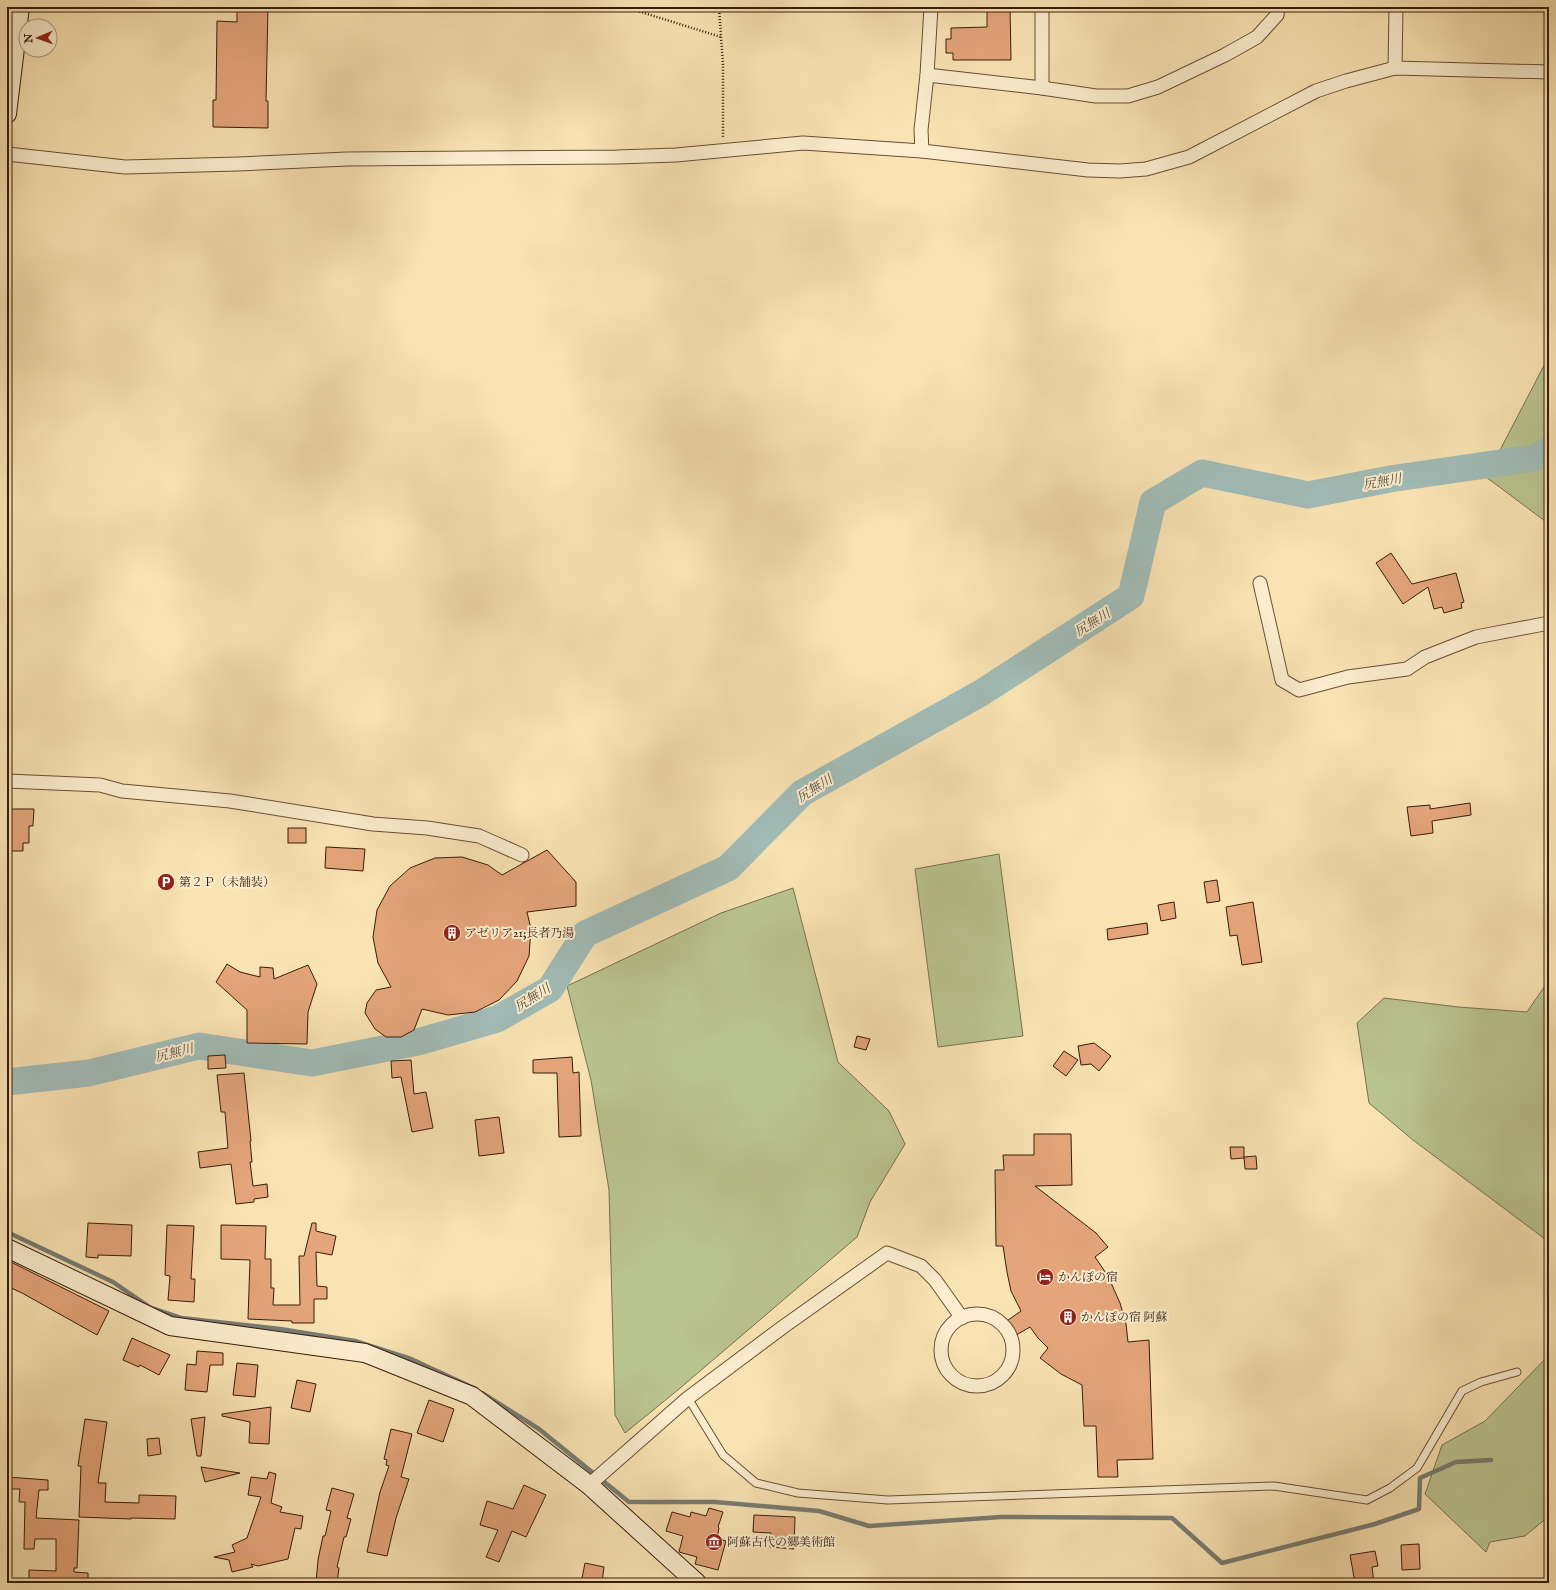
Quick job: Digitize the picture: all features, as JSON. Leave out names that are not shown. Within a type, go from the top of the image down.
[{"type":"street","points":[[7,114],[20,7]]},
{"type":"street","points":[[922,152],[921,130],[927,75],[931,7]]},
{"type":"street","points":[[1042,7],[1042,88]]},
{"type":"street","points":[[927,75],[1042,88],[1096,96],[1128,96],[1158,87],[1225,56],[1257,37],[1276,15],[1278,7]]},
{"type":"street","points":[[1395,68],[1396,7]]},
{"type":"street","points":[[7,154],[125,167],[347,159],[617,157],[676,154],[803,143],[922,152],[1088,170],[1120,171],[1146,169],[1188,157],[1316,91],[1346,81],[1395,68],[1549,72]]},
{"type":"street","points":[[1260,583],[1282,680],[1299,690],[1348,677],[1407,669],[1425,657],[1476,637],[1549,623]]},
{"type":"street","points":[[7,781],[100,785],[122,792],[230,801],[373,824],[427,828],[479,836],[522,855]]},
{"type":"street","points":[[7,1248],[170,1326],[365,1353],[472,1396],[589,1484],[697,1583]]},
{"type":"street","points":[[589,1484],[688,1398],[888,1252],[921,1266],[935,1280],[962,1318]]},
{"type":"street","points":[[973,1314],[990,1317],[995,1319],[1004,1327],[1011,1337],[1013,1348],[1012,1360],[1007,1371],[999,1379],[988,1385],[977,1386],[965,1384],[955,1378],[947,1370],[942,1358],[942,1346],[945,1335],[952,1325],[962,1318],[973,1314]]},
{"type":"lane","points":[[688,1398],[723,1455],[756,1482],[798,1493],[888,1500],[1274,1486],[1367,1500],[1390,1488],[1418,1468],[1462,1391],[1481,1382],[1517,1372]]},
{"type":"path","points":[[626,7],[721,37]]},
{"type":"path","points":[[719,7],[723,65],[723,150]]},
{"type":"green space","points":[[1549,356],[1549,524],[1486,477]]},
{"type":"green space","points":[[999,854],[1023,1036],[938,1047],[915,869]]},
{"type":"green space","points":[[793,888],[838,1062],[889,1111],[905,1144],[870,1202],[857,1237],[679,1389],[625,1433],[615,1415],[609,1190],[591,1080],[567,986],[721,913]]},
{"type":"green space","points":[[1549,980],[1549,1242],[1413,1140],[1369,1103],[1357,1023],[1384,998],[1458,1007],[1527,1012]]},
{"type":"green space","points":[[1549,1355],[1549,1516],[1525,1536],[1490,1542],[1486,1552],[1425,1494],[1442,1445],[1485,1421]]},
{"type":"building","points":[[237,7],[268,7],[266,101],[268,101],[268,128],[213,127],[213,100],[216,100],[217,21],[237,22]]},
{"type":"building","points":[[987,7],[1010,7],[1011,60],[953,60],[953,53],[946,53],[946,39],[951,39],[951,28],[987,27]]},
{"type":"building","points":[[1391,553],[1412,584],[1456,573],[1464,602],[1461,603],[1462,608],[1444,613],[1442,607],[1434,609],[1428,587],[1403,604],[1376,563]]},
{"type":"building","points":[[1470,803],[1471,815],[1432,821],[1433,833],[1411,836],[1407,807],[1430,805],[1430,809]]},
{"type":"building","points":[[7,809],[34,809],[33,826],[29,826],[29,843],[23,843],[23,851],[7,851]]},
{"type":"building","points":[[288,828],[306,828],[306,843],[288,843]]},
{"type":"building","points":[[326,847],[365,849],[363,871],[325,868]]},
{"type":"building","name":"アゼリア21;長者乃湯","points":[[547,850],[576,882],[576,906],[527,912],[531,929],[529,956],[517,981],[499,1000],[475,1012],[448,1015],[422,1009],[414,1030],[401,1037],[386,1037],[375,1029],[365,1013],[367,1003],[376,990],[391,987],[378,963],[373,937],[377,910],[390,886],[410,868],[435,858],[462,857],[488,865],[502,875]]},
{"type":"building","points":[[1217,880],[1220,901],[1207,903],[1204,882]]},
{"type":"building","points":[[1174,902],[1176,918],[1161,921],[1158,905]]},
{"type":"building","points":[[1253,902],[1262,962],[1242,965],[1237,935],[1230,936],[1226,907]]},
{"type":"building","points":[[1147,923],[1148,934],[1108,940],[1107,929]]},
{"type":"building","points":[[227,964],[240,972],[260,977],[260,967],[273,968],[274,979],[308,965],[317,984],[308,1012],[307,1044],[247,1043],[247,1010],[216,982]]},
{"type":"building","points":[[857,1036],[870,1039],[866,1050],[854,1047]]},
{"type":"building","points":[[1094,1043],[1111,1056],[1099,1071],[1091,1064],[1081,1065],[1078,1046]]},
{"type":"building","points":[[1064,1051],[1078,1060],[1066,1076],[1053,1066]]},
{"type":"building","points":[[225,1055],[226,1068],[208,1069],[208,1056]]},
{"type":"building","points":[[572,1057],[573,1073],[579,1072],[581,1136],[559,1137],[557,1073],[533,1073],[533,1060]]},
{"type":"building","points":[[411,1060],[414,1094],[426,1092],[433,1128],[412,1132],[401,1077],[392,1078],[391,1061]]},
{"type":"building","points":[[244,1073],[251,1141],[252,1162],[250,1162],[253,1186],[267,1184],[268,1197],[254,1199],[254,1202],[236,1204],[231,1164],[200,1168],[198,1152],[228,1148],[225,1112],[221,1112],[217,1075]]},
{"type":"building","points":[[499,1117],[504,1153],[479,1156],[475,1120]]},
{"type":"building","name":"かんぽの宿 阿蘇","points":[[1034,1134],[1071,1134],[1072,1185],[1035,1186],[1096,1233],[1108,1247],[1095,1257],[1108,1276],[1120,1303],[1126,1324],[1128,1342],[1149,1340],[1153,1459],[1117,1460],[1118,1477],[1098,1477],[1096,1426],[1084,1426],[1082,1385],[1061,1374],[1040,1358],[1048,1348],[1030,1327],[1013,1337],[1004,1323],[1021,1311],[1011,1291],[1003,1246],[996,1246],[995,1170],[1004,1170],[1003,1155],[1034,1155]]},
{"type":"building","points":[[1230,1147],[1244,1147],[1244,1158],[1231,1159]]},
{"type":"building","points":[[1256,1156],[1257,1169],[1245,1169],[1244,1157]]},
{"type":"building","points":[[88,1223],[132,1225],[131,1256],[98,1255],[98,1258],[86,1257]]},
{"type":"building","points":[[312,1223],[316,1223],[316,1231],[336,1236],[332,1255],[316,1252],[317,1286],[327,1287],[327,1299],[314,1299],[314,1323],[292,1323],[292,1321],[248,1319],[250,1260],[221,1259],[221,1225],[266,1226],[265,1259],[271,1259],[271,1288],[274,1288],[273,1305],[300,1305],[299,1256],[304,1256]]},
{"type":"building","points":[[167,1225],[194,1226],[191,1279],[195,1279],[194,1302],[168,1300],[170,1276],[165,1275]]},
{"type":"building","points":[[7,1260],[109,1311],[97,1335],[7,1286]]},
{"type":"building","points":[[132,1338],[170,1355],[159,1375],[140,1365],[139,1367],[123,1360]]},
{"type":"building","points":[[197,1351],[223,1353],[223,1365],[210,1365],[207,1392],[185,1390],[187,1364],[196,1365]]},
{"type":"building","points":[[237,1363],[258,1365],[255,1397],[233,1395]]},
{"type":"building","points":[[297,1380],[316,1384],[310,1412],[291,1408]]},
{"type":"building","points":[[429,1400],[454,1409],[443,1442],[417,1433]]},
{"type":"building","points":[[271,1407],[269,1444],[249,1443],[250,1422],[222,1416],[222,1414]]},
{"type":"building","points":[[205,1417],[201,1456],[197,1456],[191,1419]]},
{"type":"building","points":[[85,1419],[107,1422],[98,1483],[106,1483],[105,1502],[139,1503],[139,1495],[176,1496],[175,1519],[79,1517],[81,1466],[78,1466]]},
{"type":"building","points":[[391,1429],[412,1434],[401,1477],[409,1479],[396,1518],[387,1556],[367,1552],[380,1492],[389,1466],[386,1465],[387,1460],[384,1459]]},
{"type":"building","points":[[159,1438],[161,1454],[148,1456],[147,1439]]},
{"type":"building","points":[[201,1467],[240,1473],[205,1482]]},
{"type":"building","points":[[269,1472],[276,1474],[271,1503],[282,1507],[280,1512],[303,1516],[301,1529],[295,1528],[288,1559],[258,1566],[251,1564],[253,1567],[232,1572],[229,1560],[214,1557],[235,1552],[232,1545],[247,1538],[261,1497],[248,1495],[251,1477],[267,1479]]},
{"type":"building","points":[[7,1477],[48,1480],[48,1490],[39,1490],[36,1518],[79,1520],[77,1568],[74,1568],[74,1572],[88,1573],[88,1583],[29,1583],[29,1570],[56,1571],[56,1539],[35,1539],[34,1549],[24,1549],[25,1502],[19,1502],[20,1489],[7,1489]]},
{"type":"building","points":[[524,1485],[546,1495],[526,1537],[512,1531],[499,1562],[486,1557],[498,1530],[480,1525],[487,1501],[513,1509]]},
{"type":"building","points":[[332,1488],[354,1494],[347,1518],[351,1519],[346,1537],[344,1537],[337,1567],[339,1568],[337,1583],[316,1583],[318,1560],[323,1536],[325,1536],[331,1511],[326,1510]]},
{"type":"building","points":[[709,1508],[723,1512],[718,1527],[717,1538],[726,1541],[718,1570],[695,1564],[697,1557],[679,1552],[683,1536],[666,1531],[672,1512],[690,1517],[691,1512],[706,1516]]},
{"type":"building","points":[[754,1515],[795,1517],[794,1549],[770,1547],[771,1533],[753,1532]]},
{"type":"building","points":[[1419,1544],[1420,1569],[1402,1570],[1401,1545]]},
{"type":"building","points":[[1375,1551],[1378,1566],[1372,1567],[1374,1583],[1355,1583],[1350,1555]]},
{"type":"building","points":[[585,1563],[604,1567],[602,1583],[581,1583]]},
{"type":"waterway","name":"尻無川","points":[[7,1082],[89,1073],[199,1046],[312,1063],[418,1042],[497,1019],[550,989],[585,934],[728,868],[802,793],[981,693],[1131,596],[1153,502],[1202,473],[1308,495],[1390,479],[1534,458],[1549,450]]},
{"type":"waterway","points":[[7,1232],[113,1282],[151,1308],[181,1318],[280,1329],[355,1341],[411,1359],[476,1389]]},
{"type":"waterway","points":[[482,1393],[539,1429],[629,1502],[715,1502],[819,1511],[869,1526],[1001,1517],[1172,1518],[1222,1563],[1375,1524],[1419,1509],[1420,1478],[1456,1462],[1491,1460]]},
{"type":"place","name":"第２Ｐ（未舗装）","points":[[166,882]]},
{"type":"place","name":"アゼリア21;長者乃湯","points":[[452,933]]},
{"type":"place","name":"かんぽの宿","points":[[1045,1277]]},
{"type":"place","name":"かんぽの宿 阿蘇","points":[[1068,1317]]},
{"type":"place","name":"阿蘇古代の郷美術館","points":[[714,1542]]}]
